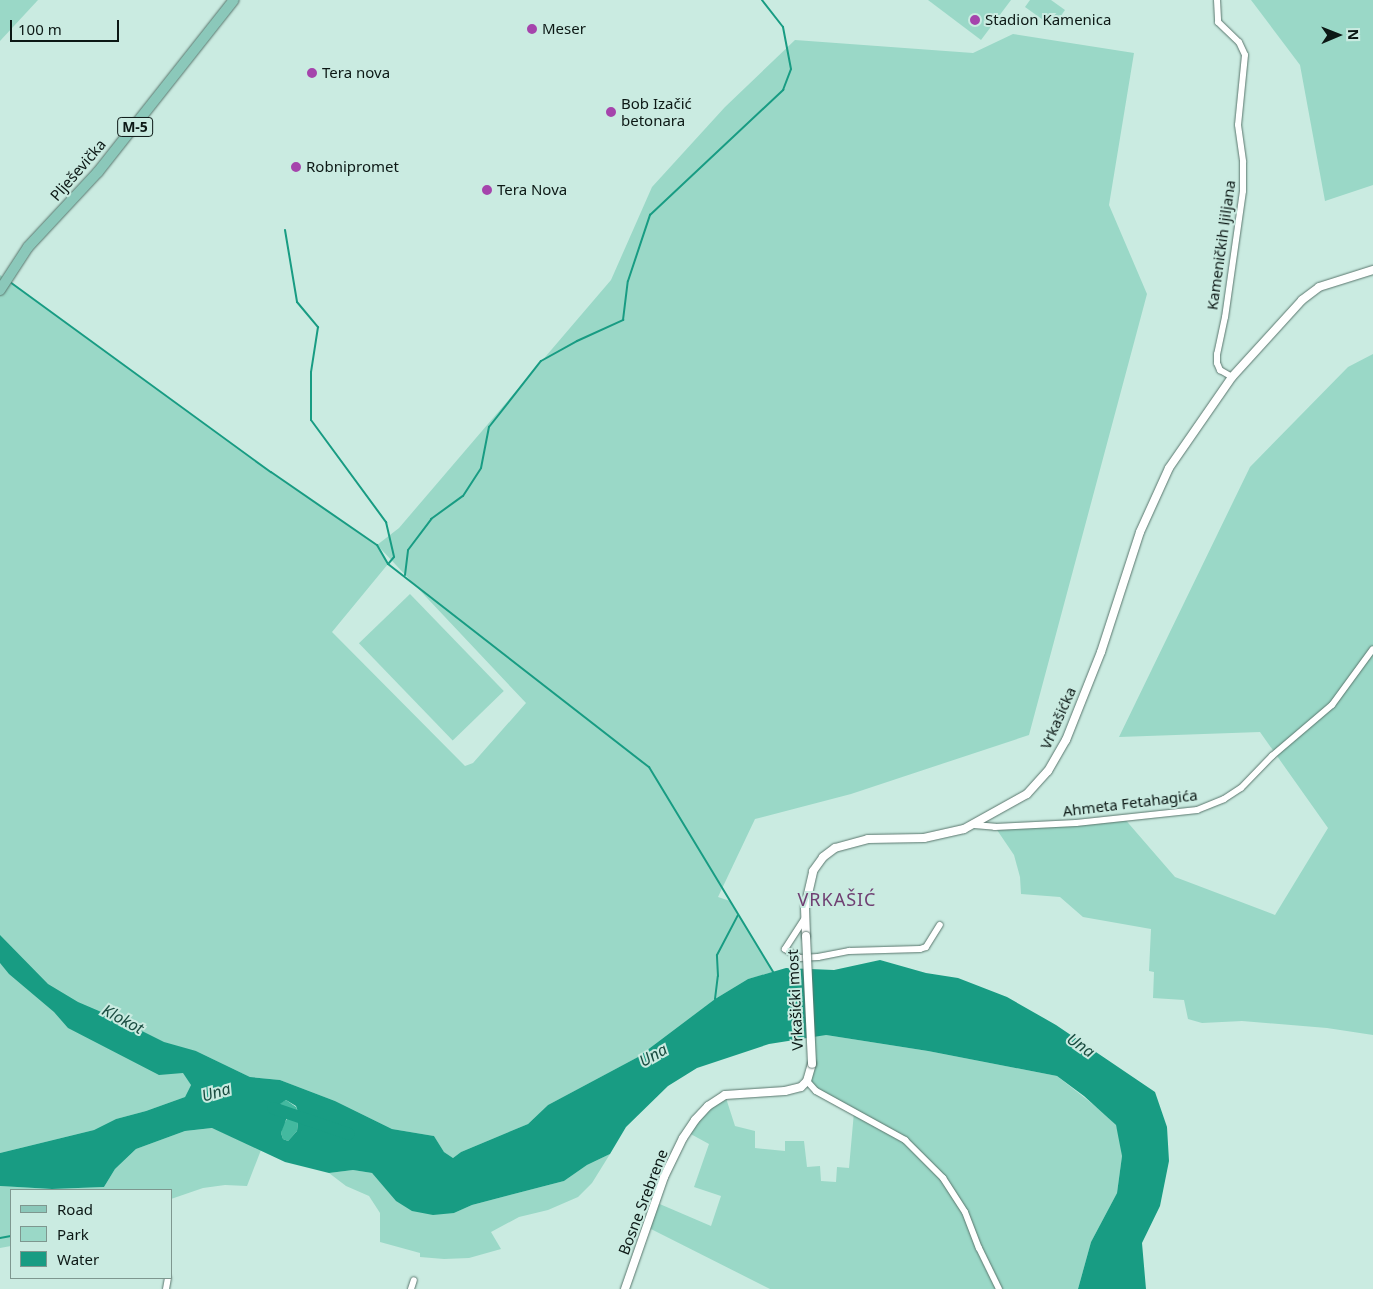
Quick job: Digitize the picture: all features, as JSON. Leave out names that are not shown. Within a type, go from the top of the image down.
[{"type":"main road","name":"Plješevička","points":[[0,290],[28,247],[98,172],[234,0]]},
{"type":"street","name":"Kameničkih ljiljana","points":[[1217,0],[1218,22],[1239,42],[1245,55],[1238,125],[1243,162],[1243,191],[1225,318],[1217,354],[1217,363],[1220,370],[1232,377]]},
{"type":"street","name":"Vrkašićka","points":[[806,936],[806,899],[813,871],[823,857],[835,848],[868,839],[924,838],[946,835],[974,825],[1027,794],[1048,772],[1066,740],[1101,652],[1149,509],[1169,468],[1232,377],[1302,300],[1319,287],[1373,270]]},
{"type":"street","name":"Ahmeta Fetahagića","points":[[974,825],[995,827],[1076,822],[1197,810],[1224,799],[1241,788],[1278,750],[1332,705],[1373,649]]},
{"type":"street","points":[[805,918],[785,949],[800,958],[818,958],[850,951],[920,949],[926,946],[940,926]]},
{"type":"street","name":"Vrkašićki most","points":[[806,936],[812,1064],[807,1081]]},
{"type":"street","points":[[807,1081],[816,1091],[905,1140],[943,1178],[965,1212],[979,1248],[999,1289]]},
{"type":"street","name":"Bosne Srebrene","points":[[625,1289],[664,1177],[683,1138],[695,1120],[708,1106],[725,1095],[785,1091],[801,1086],[807,1081]]},
{"type":"street","points":[[411,1289],[414,1280]]},
{"type":"green space","points":[[0,0],[38,0],[0,41]]},
{"type":"green space","name":"Stadion Kamenica","points":[[928,0],[1011,0],[981,40]]},
{"type":"green space","points":[[1030,0],[1051,0],[1065,10],[1053,27],[1025,7]]},
{"type":"green space","points":[[1251,0],[1373,0],[1373,185],[1325,201],[1300,65]]},
{"type":"green space","points":[[1013,34],[1134,53],[1109,205],[1147,294],[1029,735],[851,794],[755,819],[718,897],[730,901],[773,972],[748,979],[715,999],[638,1057],[548,1105],[528,1124],[461,1152],[453,1158],[444,1152],[434,1136],[392,1129],[335,1101],[280,1080],[250,1077],[196,1051],[188,1078],[191,1085],[185,1097],[116,1119],[94,1130],[0,1153],[0,275],[271,472],[377,545],[399,528],[611,280],[652,187],[725,107],[795,40],[973,53]],"holes":[[[379,547],[526,703],[473,763],[465,766],[332,632],[388,564]]]},
{"type":"green space","points":[[1373,354],[1373,1035],[1327,1028],[1242,1021],[1202,1023],[1188,1019],[1184,1000],[1153,998],[1154,972],[1149,971],[1151,929],[1083,917],[1060,897],[1021,894],[1020,877],[1014,855],[995,827],[1123,817],[1175,877],[1275,915],[1328,828],[1260,732],[1119,737],[1250,467],[1348,367]]},
{"type":"green space","points":[[410,594],[504,691],[453,740],[359,643]]},
{"type":"green space","points":[[810,1035],[826,1035],[928,1051],[1057,1076],[1104,1113],[1116,1125],[1121,1142],[1122,1156],[1117,1193],[1091,1242],[1078,1289],[770,1289],[647,1227],[655,1202],[711,1226],[721,1196],[694,1187],[709,1144],[687,1132],[695,1120],[725,1095],[735,1126],[755,1131],[755,1148],[785,1151],[785,1141],[804,1141],[807,1167],[820,1166],[821,1181],[836,1182],[837,1167],[849,1168],[854,1112],[807,1081],[811,1072]]},
{"type":"green space","points":[[213,1128],[261,1150],[247,1186],[225,1185],[203,1188],[172,1199],[172,1189],[52,1189],[104,1187],[115,1169],[136,1149],[185,1131]]},
{"type":"green space","points":[[610,1154],[592,1183],[578,1197],[548,1210],[519,1217],[491,1232],[501,1249],[469,1258],[444,1259],[420,1257],[420,1253],[380,1242],[380,1213],[369,1196],[346,1186],[329,1173],[353,1170],[372,1173],[397,1201],[412,1210],[454,1213],[472,1205],[564,1181],[587,1165]]},
{"type":"green space","points":[[0,1186],[52,1189],[10,1189],[10,1246],[0,1248]]},
{"type":"shaded area","points":[[286,1100],[296,1107],[299,1115],[297,1131],[288,1141],[283,1139],[281,1133],[287,1119],[286,1110],[279,1104]]},
{"type":"water","points":[[0,935],[48,984],[78,1002],[164,1042],[196,1051],[250,1077],[280,1080],[335,1101],[392,1129],[434,1136],[444,1152],[453,1158],[461,1152],[528,1124],[548,1105],[638,1057],[715,999],[748,979],[786,968],[834,970],[880,960],[926,973],[958,978],[1007,997],[1056,1025],[1155,1092],[1167,1127],[1169,1161],[1160,1206],[1142,1243],[1146,1289],[1078,1289],[1091,1242],[1117,1193],[1122,1156],[1116,1125],[1084,1096],[1057,1076],[928,1051],[826,1035],[769,1044],[697,1068],[668,1086],[626,1127],[610,1154],[587,1165],[564,1181],[472,1205],[454,1213],[433,1215],[412,1211],[396,1201],[372,1173],[353,1170],[329,1173],[285,1162],[212,1128],[185,1131],[136,1149],[115,1169],[104,1187],[52,1189],[0,1186],[0,1153],[94,1130],[116,1119],[185,1097],[191,1085],[183,1073],[159,1075],[68,1028],[54,1012],[9,974],[0,963]],"holes":[[[286,1100],[296,1106],[299,1115],[297,1131],[288,1141],[283,1139],[281,1133],[289,1112],[280,1104]]]},
{"type":"waterway","points":[[405,575],[408,550],[431,519],[463,496],[481,468],[489,427],[541,361],[577,341],[623,320],[628,281],[650,215],[783,90],[791,69],[783,27],[762,0]]},
{"type":"waterway","points":[[285,230],[297,302],[318,327],[311,372],[311,420],[386,522],[394,557],[389,563]]},
{"type":"waterway","points":[[10,282],[271,472],[377,545],[388,564],[649,767],[773,972]]},
{"type":"waterway","points":[[715,999],[718,976],[717,955],[738,915]]},
{"type":"waterway","name":"Una","points":[[273,1108],[349,1134]]},
{"type":"waterway","points":[[0,1238],[10,1236]]},
{"type":"place","name":"Stadion Kamenica","points":[[975,20]]},
{"type":"place","name":"Meser","points":[[532,29]]},
{"type":"place","name":"Tera nova","points":[[312,73]]},
{"type":"place","name":"Bob Izačić betonara","points":[[611,112]]},
{"type":"place","name":"Robnipromet","points":[[296,167]]},
{"type":"place","name":"Tera Nova","points":[[487,190]]},
{"type":"district","name":"VRKAŠIĆ","points":[[837,899]]},
{"type":"water label","name":"Klokot","points":[[123,1019]]}]
